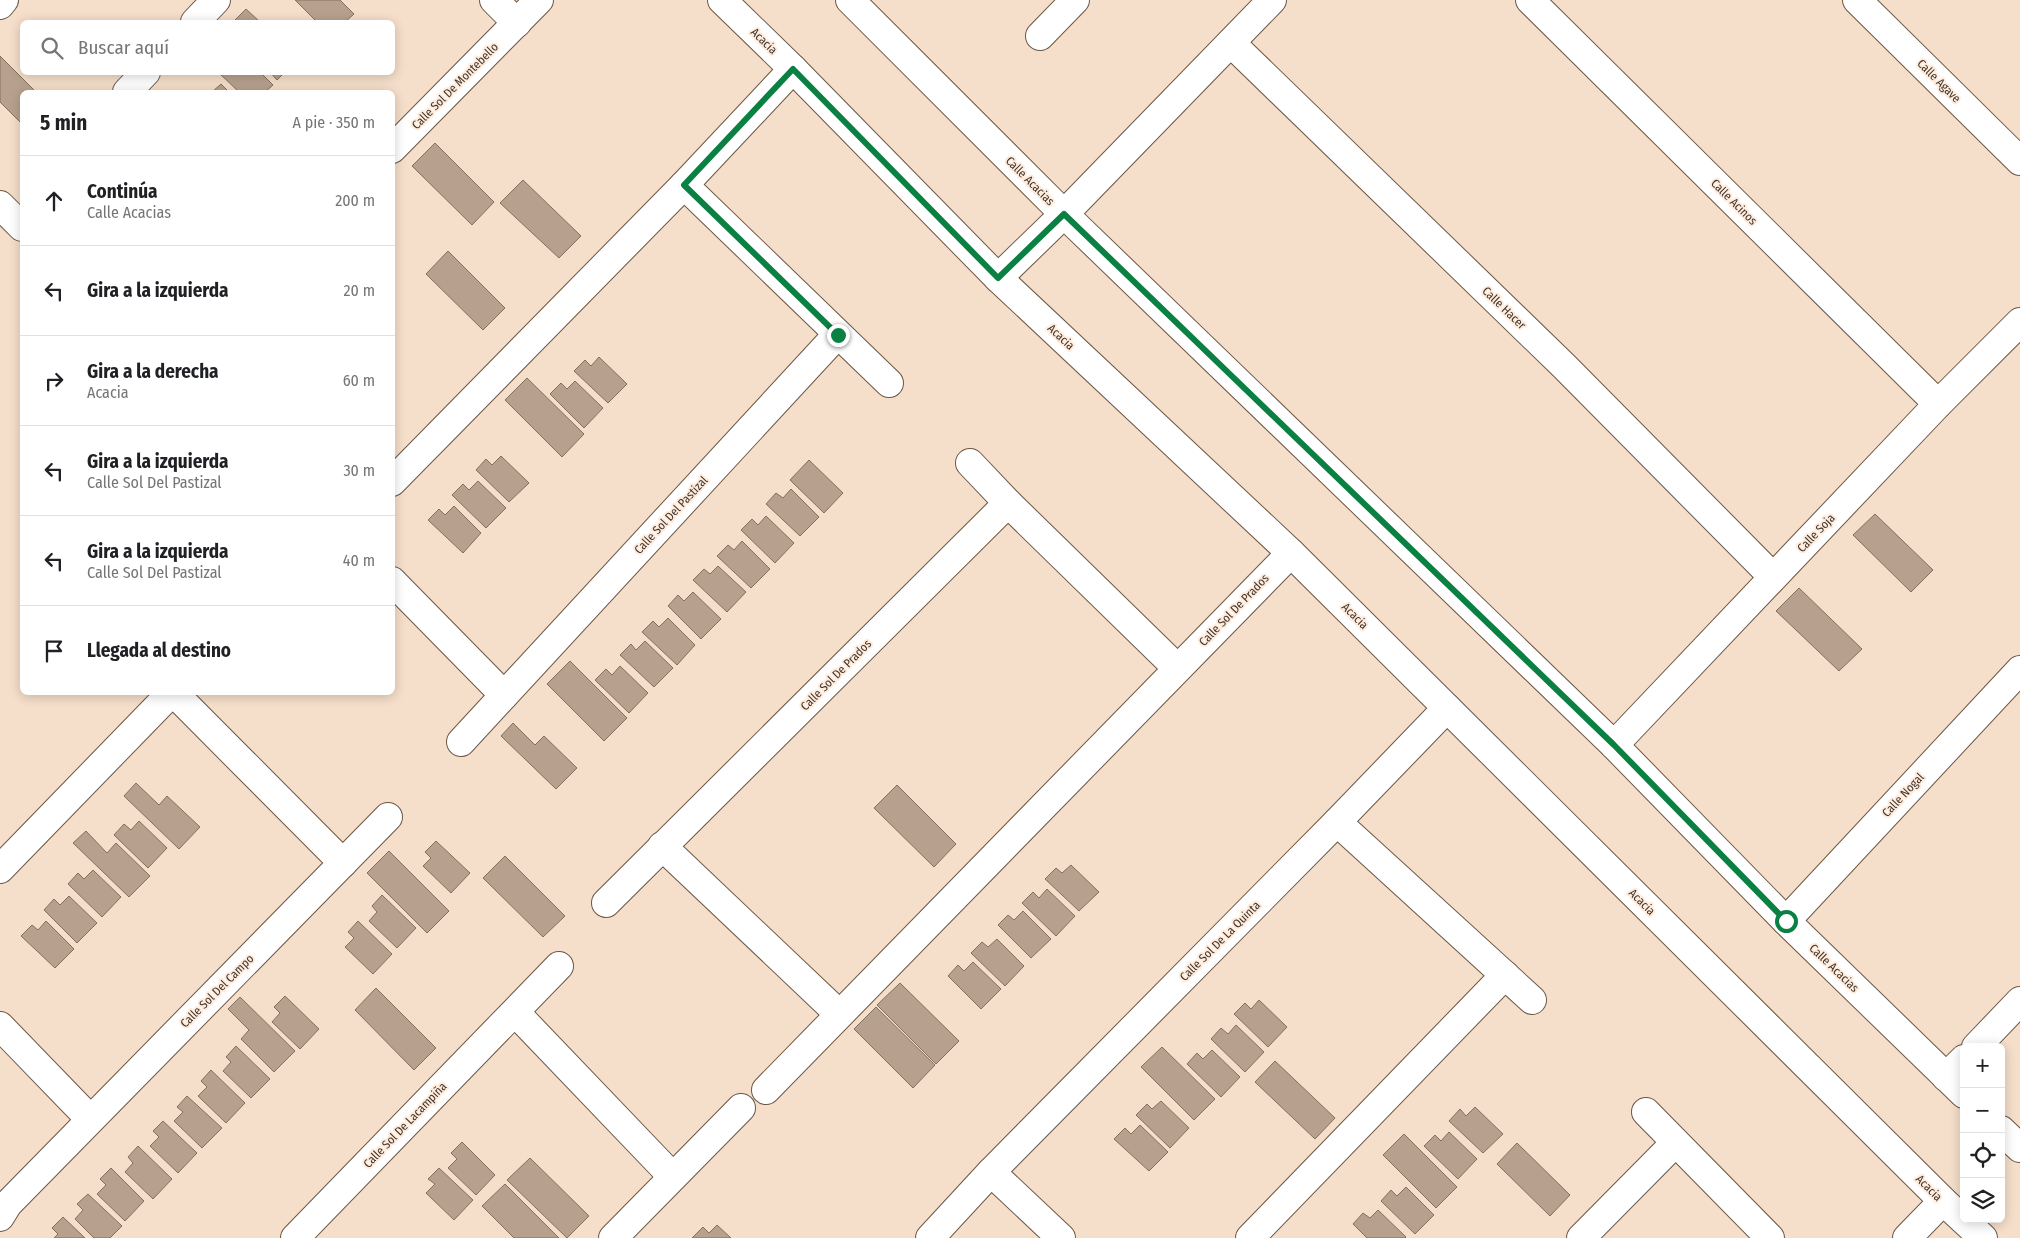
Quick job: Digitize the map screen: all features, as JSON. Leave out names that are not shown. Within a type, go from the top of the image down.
[{"type":"street","points":[[0,4],[4,0]]},
{"type":"street","points":[[196,20],[216,0]]},
{"type":"street","points":[[494,0],[518,23]]},
{"type":"street","name":"Calle Sol De Montebello","points":[[395,146],[539,0]]},
{"type":"street","name":"Acacia","points":[[722,0],[793,69],[998,278],[1291,552],[1942,1201],[1983,1238]]},
{"type":"street","name":"Calle Acacias","points":[[850,0],[1064,214],[1614,745],[1786,921],[1958,1076]]},
{"type":"street","points":[[998,278],[1064,214],[1272,0]]},
{"type":"street","name":"Calle Acinos","points":[[1530,0],[1938,404]]},
{"type":"street","name":"Calle Agave","points":[[1857,0],[2020,161]]},
{"type":"street","points":[[1040,36],[1072,1]]},
{"type":"street","name":"Calle Hacer","points":[[1231,43],[1564,366],[1773,577]]},
{"type":"street","points":[[395,479],[684,185],[793,69]]},
{"type":"street","points":[[128,90],[143,75]]},
{"type":"street","points":[[684,185],[889,383]]},
{"type":"street","name":"Calle Soja","points":[[1614,745],[1938,404],[2020,322]]},
{"type":"street","name":"Calle Sol Del Pastizal","points":[[461,742],[838,335]]},
{"type":"street","points":[[970,463],[1008,503],[1177,668]]},
{"type":"street","name":"Calle Sol De Prados","points":[[606,903],[1008,503]]},
{"type":"street","name":"Calle Sol De Prados","points":[[766,1090],[1291,552]]},
{"type":"street","points":[[395,583],[504,695]]},
{"type":"street","name":"Calle Nogal","points":[[1786,921],[2020,670]]},
{"type":"street","points":[[0,869],[170,695]]},
{"type":"street","points":[[176,695],[343,863]]},
{"type":"street","name":"Calle Sol De La Quinta","points":[[930,1238],[991,1172],[1338,822],[1447,708]]},
{"type":"street","name":"Calle Sol Del Campo","points":[[0,1217],[8,1204],[90,1119],[388,818]]},
{"type":"street","points":[[1338,822],[1532,1000]]},
{"type":"street","points":[[662,846],[839,1014]]},
{"type":"street","name":"Calle Sol De Lacampiña","points":[[295,1238],[559,966]]},
{"type":"street","points":[[1250,1238],[1505,974]]},
{"type":"street","points":[[1980,1043],[2020,1001]]},
{"type":"street","points":[[515,1012],[672,1176]]},
{"type":"street","points":[[0,1026],[90,1119]]},
{"type":"street","points":[[613,1238],[741,1108]]},
{"type":"street","points":[[1646,1112],[1674,1143],[1770,1238]]},
{"type":"street","points":[[2004,1133],[2020,1148]]},
{"type":"street","points":[[1581,1238],[1674,1143]]},
{"type":"street","points":[[991,1172],[1060,1238]]},
{"type":"street","points":[[1907,1238],[1942,1201]]},
{"type":"building","points":[[295,0],[340,0],[354,14],[347,20],[315,20]]},
{"type":"building","points":[[246,9],[258,20],[235,20]]},
{"type":"building","points":[[0,56],[34,90],[20,90],[20,122],[0,102]]},
{"type":"building","points":[[221,75],[263,75],[273,85],[267,90],[237,90]]},
{"type":"building","points":[[273,75],[282,75],[277,80]]},
{"type":"building","points":[[221,84],[227,90],[214,90]]},
{"type":"building","points":[[435,143],[494,202],[472,225],[412,166]]},
{"type":"building","points":[[523,180],[581,236],[559,258],[500,203]]},
{"type":"building","points":[[448,251],[505,308],[483,330],[426,274]]},
{"type":"building","points":[[599,357],[627,384],[608,403],[574,371],[585,360],[591,366]]},
{"type":"building","points":[[527,378],[584,434],[562,457],[505,400]]},
{"type":"building","points":[[575,381],[603,408],[584,428],[550,394],[561,383],[567,389]]},
{"type":"building","points":[[501,456],[529,483],[509,502],[476,470],[486,459],[492,465]]},
{"type":"building","points":[[809,460],[843,493],[824,513],[790,480]]},
{"type":"building","points":[[478,481],[506,508],[486,528],[452,495],[463,484],[469,490]]},
{"type":"building","points":[[791,489],[819,517],[800,536],[766,504],[776,493],[783,498]]},
{"type":"building","points":[[454,506],[481,533],[463,553],[428,520],[439,509],[445,515]]},
{"type":"building","points":[[1875,514],[1933,570],[1911,592],[1853,535]]},
{"type":"building","points":[[766,516],[794,543],[775,563],[741,530],[752,519],[758,525]]},
{"type":"building","points":[[742,541],[770,569],[751,588],[717,556],[728,545],[734,550]]},
{"type":"building","points":[[718,566],[746,592],[727,612],[693,580],[704,569],[710,574]]},
{"type":"building","points":[[1799,588],[1862,649],[1839,671],[1776,611]]},
{"type":"building","points":[[693,592],[721,619],[701,639],[668,606],[678,595],[684,601]]},
{"type":"building","points":[[668,618],[695,645],[677,665],[642,632],[653,621],[659,627]]},
{"type":"building","points":[[645,641],[673,668],[654,687],[620,655],[631,644],[636,650]]},
{"type":"building","points":[[570,661],[627,718],[604,741],[547,684]]},
{"type":"building","points":[[620,666],[648,693],[629,713],[595,680],[606,669],[612,675]]},
{"type":"building","points":[[513,723],[535,745],[544,736],[577,768],[556,789],[501,736]]},
{"type":"building","points":[[136,783],[159,805],[167,796],[200,827],[179,849],[124,796]]},
{"type":"building","points":[[897,785],[956,844],[934,867],[874,808]]},
{"type":"building","points":[[139,821],[167,848],[148,868],[114,835],[124,824],[131,830]]},
{"type":"building","points":[[86,831],[107,853],[116,843],[150,876],[129,897],[73,843]]},
{"type":"building","points":[[436,841],[470,873],[451,893],[423,866],[431,858],[425,852]]},
{"type":"building","points":[[389,851],[449,911],[427,933],[367,873]]},
{"type":"building","points":[[505,856],[565,916],[543,937],[483,878]]},
{"type":"building","points":[[1071,865],[1099,892],[1079,911],[1045,879],[1056,868],[1062,873]]},
{"type":"building","points":[[93,870],[121,897],[102,917],[68,884],[78,873],[84,879]]},
{"type":"building","points":[[1047,889],[1075,916],[1056,936],[1022,903],[1033,892],[1039,898]]},
{"type":"building","points":[[382,895],[416,928],[397,948],[369,921],[377,912],[372,906]]},
{"type":"building","points":[[69,896],[97,923],[77,943],[44,910],[54,899],[60,905]]},
{"type":"building","points":[[1023,911],[1051,939],[1031,958],[998,925],[1008,915],[1014,920]]},
{"type":"building","points":[[46,921],[74,949],[55,968],[21,936],[32,925],[38,930]]},
{"type":"building","points":[[358,921],[392,954],[373,974],[345,947],[354,938],[348,932]]},
{"type":"building","points":[[997,939],[1024,966],[1005,986],[971,953],[982,942],[988,947]]},
{"type":"building","points":[[973,962],[1001,989],[981,1009],[948,976],[958,965],[964,971]]},
{"type":"building","points":[[900,983],[959,1041],[936,1064],[877,1005]]},
{"type":"building","points":[[376,988],[436,1048],[414,1070],[355,1010]]},
{"type":"building","points":[[285,996],[319,1029],[300,1049],[272,1022],[280,1013],[274,1007]]},
{"type":"building","points":[[240,997],[295,1051],[274,1072],[241,1039],[249,1030],[228,1009]]},
{"type":"building","points":[[1259,1000],[1287,1027],[1268,1047],[1234,1014],[1245,1003],[1251,1009]]},
{"type":"building","points":[[876,1007],[935,1065],[913,1088],[854,1029]]},
{"type":"building","points":[[1236,1025],[1264,1052],[1245,1072],[1211,1039],[1221,1028],[1228,1034]]},
{"type":"building","points":[[236,1046],[270,1079],[251,1098],[223,1071],[231,1062],[226,1057]]},
{"type":"building","points":[[1162,1047],[1215,1099],[1194,1120],[1141,1067]]},
{"type":"building","points":[[1212,1050],[1240,1077],[1221,1097],[1187,1064],[1197,1053],[1203,1059]]},
{"type":"building","points":[[1275,1061],[1335,1118],[1315,1139],[1255,1082]]},
{"type":"building","points":[[211,1070],[245,1103],[226,1123],[198,1096],[207,1087],[201,1081]]},
{"type":"building","points":[[187,1096],[222,1128],[202,1148],[174,1121],[183,1112],[177,1107]]},
{"type":"building","points":[[1161,1101],[1189,1128],[1170,1148],[1136,1115],[1147,1104],[1152,1109]]},
{"type":"building","points":[[1475,1107],[1503,1134],[1483,1153],[1449,1121],[1460,1109],[1466,1116]]},
{"type":"building","points":[[163,1121],[197,1153],[178,1173],[150,1146],[159,1137],[153,1131]]},
{"type":"building","points":[[1140,1125],[1168,1152],[1149,1171],[1114,1139],[1125,1128],[1131,1134]]},
{"type":"building","points":[[1449,1132],[1477,1159],[1458,1179],[1424,1146],[1435,1135],[1441,1141]]},
{"type":"building","points":[[1404,1134],[1457,1187],[1436,1208],[1383,1155]]},
{"type":"building","points":[[462,1142],[495,1175],[476,1195],[448,1168],[457,1159],[451,1153]]},
{"type":"building","points":[[1517,1143],[1570,1195],[1550,1216],[1497,1164]]},
{"type":"building","points":[[138,1146],[172,1179],[153,1199],[125,1172],[133,1163],[128,1157]]},
{"type":"building","points":[[530,1158],[589,1216],[567,1238],[507,1180]]},
{"type":"building","points":[[111,1168],[144,1201],[125,1221],[97,1194],[106,1185],[100,1179]]},
{"type":"building","points":[[439,1168],[473,1200],[454,1220],[426,1193],[435,1184],[428,1179]]},
{"type":"building","points":[[505,1184],[559,1238],[514,1238],[482,1206]]},
{"type":"building","points":[[1406,1187],[1434,1215],[1415,1234],[1381,1201],[1391,1190],[1397,1196]]},
{"type":"building","points":[[88,1194],[122,1226],[110,1238],[94,1238],[75,1219],[83,1210],[77,1204]]},
{"type":"building","points":[[1378,1210],[1405,1238],[1367,1238],[1353,1224],[1363,1213],[1370,1218]]},
{"type":"building","points":[[63,1217],[85,1238],[54,1238],[58,1234],[52,1228]]},
{"type":"building","points":[[717,1225],[731,1238],[692,1238],[703,1227],[709,1233]]},
{"type":"route","points":[[838,335],[684,185],[793,69],[998,278],[1064,214],[1614,745],[1786,921]]}]
